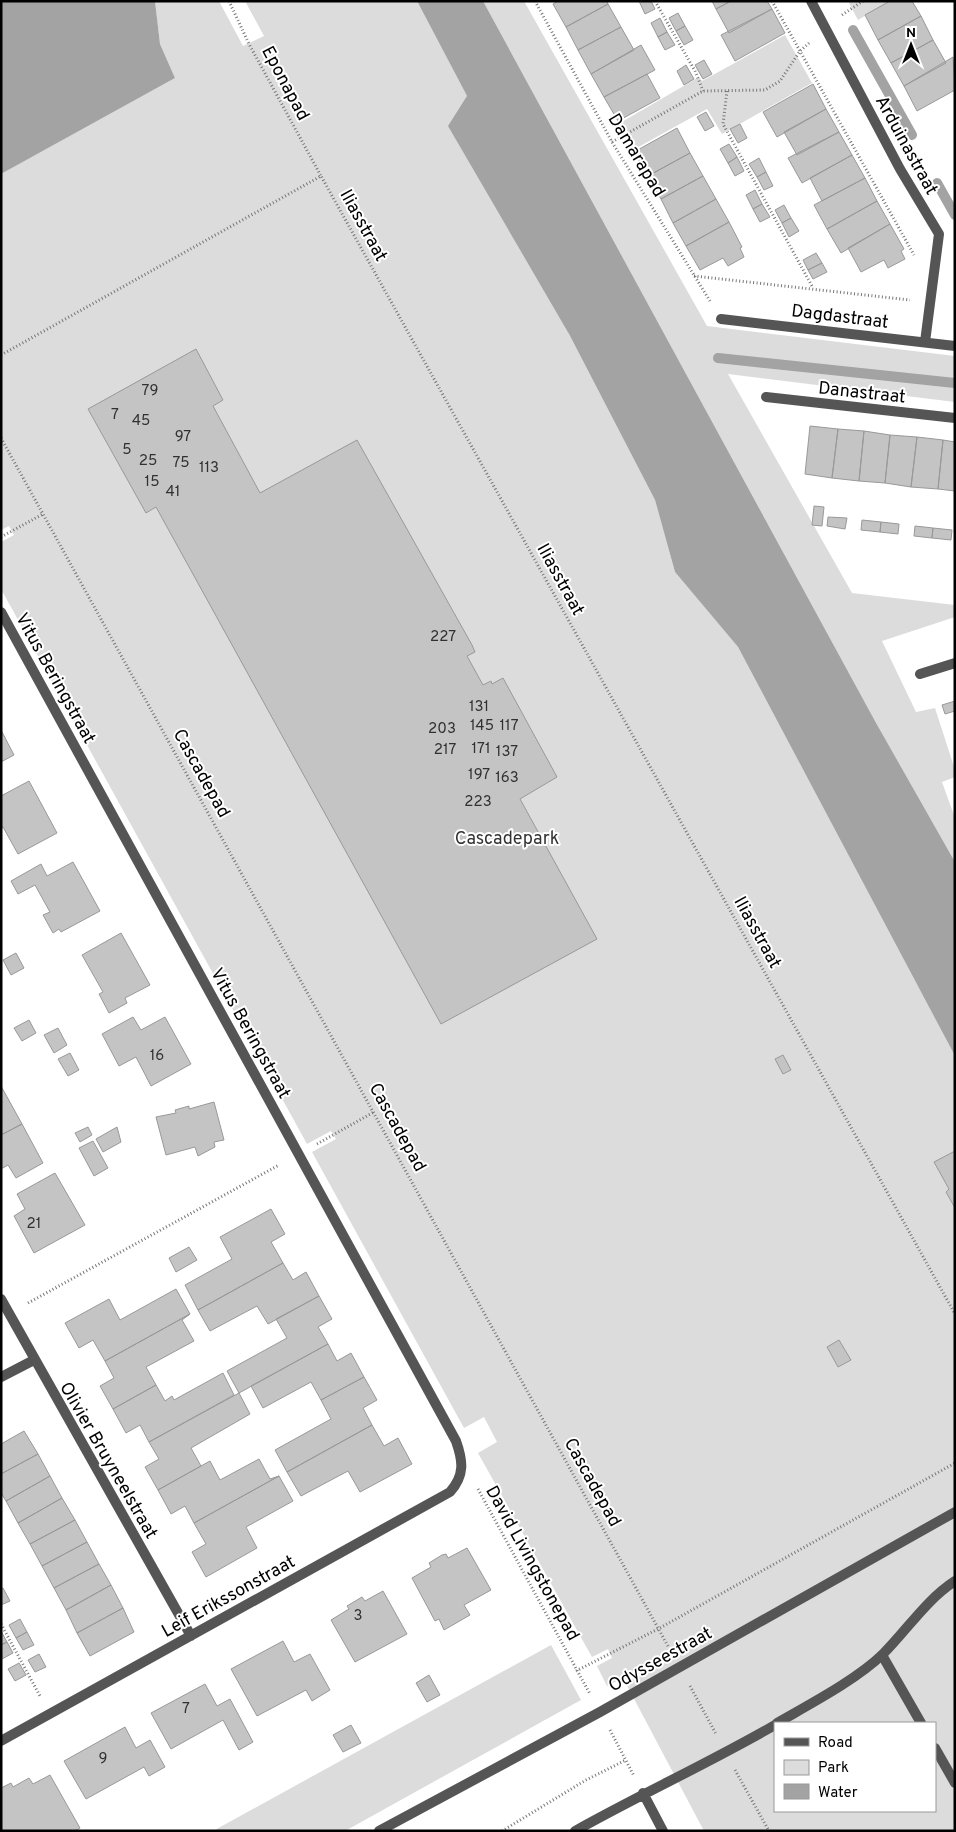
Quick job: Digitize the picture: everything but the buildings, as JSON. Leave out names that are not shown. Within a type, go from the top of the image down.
[{"type":"street","name":"Arduinastraat","points":[[811,1],[900,169],[939,234],[925,342]]},
{"type":"street","name":"Dagdastraat","points":[[721,319],[955,346]]},
{"type":"street","name":"Danastraat","points":[[766,398],[955,418]]},
{"type":"street","name":"Vitus Beringstraat","points":[[1,612],[456,1441],[462,1456],[462,1472]]},
{"type":"street","points":[[920,674],[955,663]]},
{"type":"street","name":"Olivier Bruyneelstraat","points":[[1,1299],[191,1636]]},
{"type":"street","points":[[1,1377],[34,1360]]},
{"type":"street","name":"Leif Erikssonstraat","points":[[1,1741],[450,1492],[458,1483],[462,1472]]},
{"type":"street","name":"Odysseestraat","points":[[380,1831],[600,1712],[955,1512]]},
{"type":"street","points":[[779,1722],[830,1693],[882,1655],[941,1590],[955,1581]]},
{"type":"street","points":[[882,1655],[920,1722]]},
{"type":"street","points":[[575,1831],[643,1793],[726,1753],[774,1725]]},
{"type":"street","points":[[936,1750],[955,1783]]},
{"type":"street","points":[[643,1793],[663,1831]]},
{"type":"path","name":"Eponapad","points":[[229,1],[249,44],[321,176]]},
{"type":"path","name":"Damarapad","points":[[535,1],[612,142],[721,319]]},
{"type":"path","points":[[655,1],[695,71],[703,91]]},
{"type":"path","points":[[772,1],[915,257]]},
{"type":"path","points":[[612,142],[703,91],[765,90],[780,81],[800,51],[825,27],[863,1]]},
{"type":"path","points":[[727,90],[723,124],[813,289]]},
{"type":"path","name":"Iliasstraat","points":[[1,355],[321,176],[955,1314]]},
{"type":"path","points":[[694,276],[916,300]]},
{"type":"path","name":"Cascadepad","points":[[1,438],[769,1831]]},
{"type":"path","points":[[1,537],[43,514]]},
{"type":"path","points":[[9,1313],[374,1112]]},
{"type":"path","points":[[576,1670],[658,1628],[955,1463]]},
{"type":"path","name":"David Livingstonepad","points":[[462,1472],[478,1489],[643,1793]]},
{"type":"path","points":[[1,1624],[49,1714]]},
{"type":"path","points":[[502,1831],[586,1780],[626,1760]]},
{"type":"green space","name":"Cascadepark","points":[[155,1],[219,1],[243,46],[264,36],[245,1],[417,1],[467,96],[569,334],[655,500],[675,572],[738,647],[955,1056],[955,1831],[704,1831],[623,1678],[607,1686],[597,1666],[612,1658],[608,1649],[592,1657],[478,1453],[497,1442],[484,1417],[464,1428],[312,1152],[336,1139],[331,1131],[307,1144],[1,589],[1,542],[14,535],[9,526],[1,530],[1,174],[175,78],[160,44]]},
{"type":"green space","points":[[483,1],[524,1],[707,326],[955,356],[955,402],[728,374],[852,593],[955,605],[955,617],[882,641],[916,712],[935,708],[955,770],[955,777],[942,782],[955,818],[955,862],[875,721]]},
{"type":"green space","points":[[848,1],[890,1],[858,20]]},
{"type":"green space","points":[[785,35],[812,83],[722,134],[707,109],[633,150],[620,123],[699,77],[702,81]]},
{"type":"green space","points":[[551,1645],[581,1700],[345,1831],[213,1831]]},
{"type":"water","points":[[1,1],[155,1],[160,44],[175,78],[1,174]]},
{"type":"water","points":[[417,1],[483,1],[875,721],[955,862],[955,1056],[738,647],[675,572],[655,500],[569,334],[448,126],[467,96]]},
{"type":"waterway","points":[[853,30],[912,135]]},
{"type":"waterway","points":[[937,183],[955,215]]},
{"type":"waterway","points":[[718,358],[955,383]]}]
